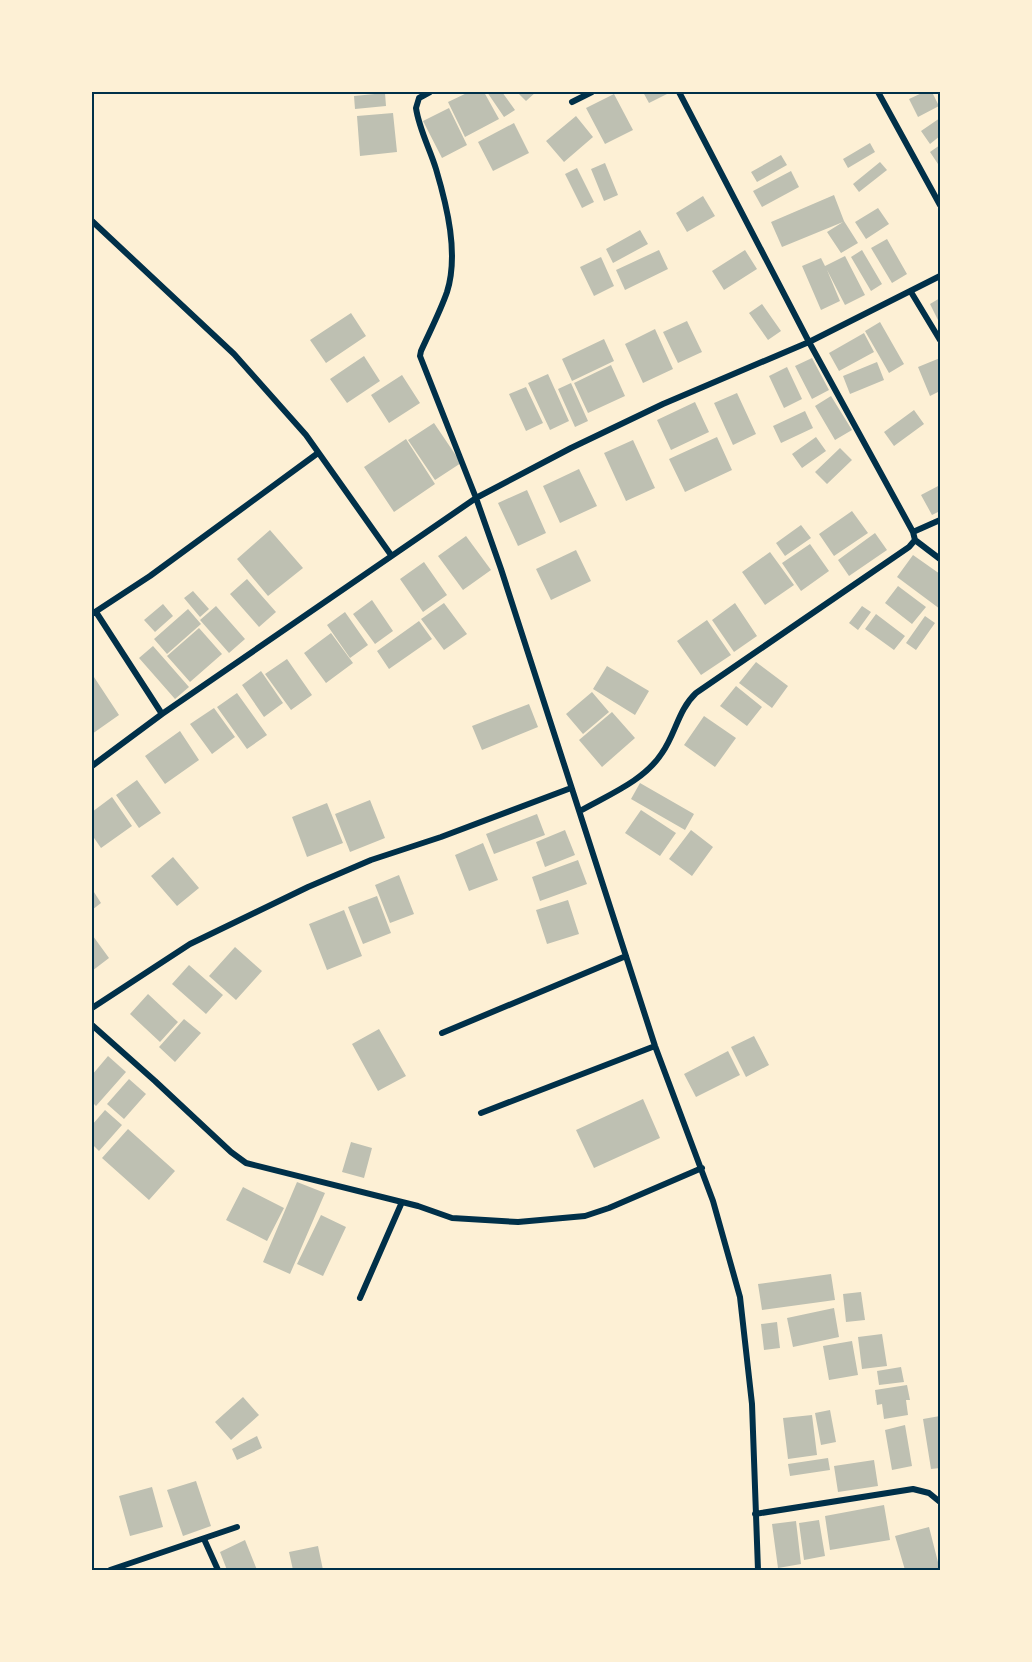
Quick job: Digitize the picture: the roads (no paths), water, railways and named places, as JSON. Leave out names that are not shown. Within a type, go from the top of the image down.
[{"type":"street","points":[[430,92],[419,98],[416,112],[445,198],[450,226],[452,266],[448,289],[420,356],[476,498],[501,569],[655,1046],[702,1168],[740,1297],[752,1404],[758,1570]]},
{"type":"street","points":[[572,102],[592,92]]},
{"type":"street","points":[[679,92],[809,342],[913,532],[915,540],[940,558]]},
{"type":"street","points":[[878,92],[940,205]]},
{"type":"street","points":[[92,221],[234,354],[306,435],[391,555]]},
{"type":"street","points":[[92,766],[162,714],[476,498],[571,448],[663,404],[809,342],[940,276]]},
{"type":"street","points":[[911,292],[940,340]]},
{"type":"street","points":[[162,714],[94,613],[150,576],[318,453]]},
{"type":"street","points":[[913,532],[940,520]]},
{"type":"street","points":[[580,811],[630,783],[647,769],[662,753],[687,701],[696,693],[909,548],[915,540]]},
{"type":"street","points":[[92,1008],[190,944],[308,887],[371,860],[441,837],[572,788]]},
{"type":"street","points":[[442,1034],[626,956]]},
{"type":"street","points":[[92,1025],[231,1152],[246,1163],[402,1202],[452,1218],[518,1222],[585,1216],[702,1168]]},
{"type":"street","points":[[481,1113],[655,1046]]},
{"type":"street","points":[[360,1298],[402,1202]]},
{"type":"street","points":[[755,1514],[913,1489],[929,1493],[940,1502]]},
{"type":"street","points":[[110,1570],[237,1527]]},
{"type":"street","points":[[204,1539],[218,1570]]}]
